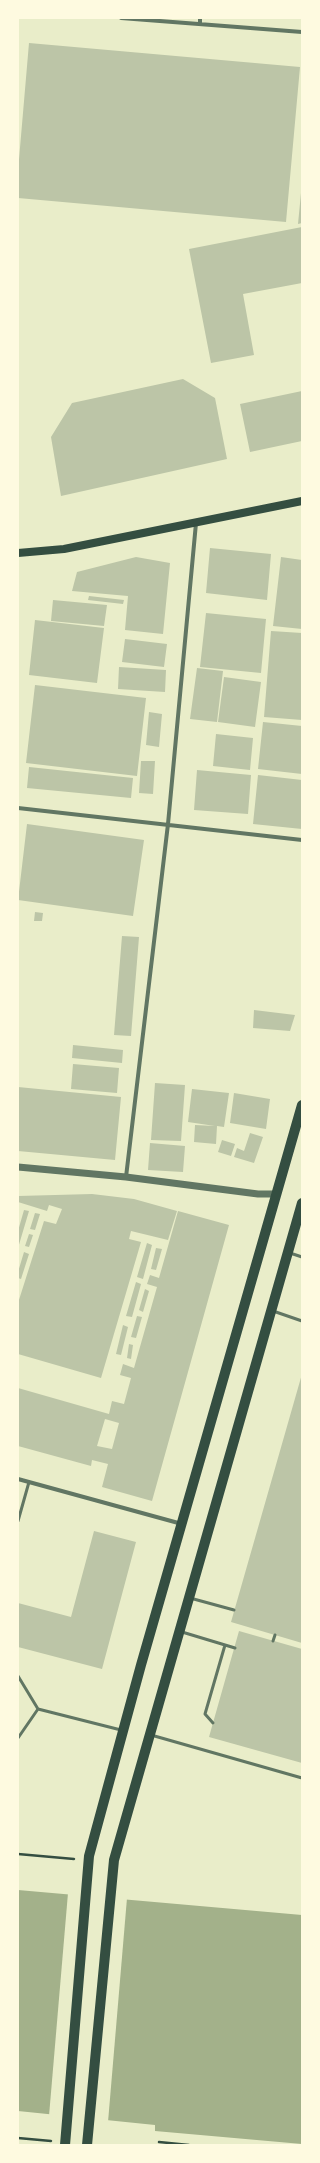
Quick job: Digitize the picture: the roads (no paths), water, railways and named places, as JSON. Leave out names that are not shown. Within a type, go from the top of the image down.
[{"type":"main road","points":[[18,553],[64,549],[302,501]]},
{"type":"main road","points":[[65,2143],[85,1858],[302,1105]]},
{"type":"main road","points":[[87,2144],[114,1860],[151,1736],[302,1203]]},
{"type":"street","points":[[121,18],[302,32]]},
{"type":"street","points":[[200,18],[200,24]]},
{"type":"street","points":[[126,1177],[168,824],[196,523]]},
{"type":"street","points":[[18,808],[302,840]]},
{"type":"street","points":[[18,1167],[126,1177],[258,1194],[276,1194]]},
{"type":"street","points":[[18,1479],[182,1524]]},
{"type":"lane","points":[[288,1252],[302,1257]]},
{"type":"lane","points":[[272,1310],[302,1321]]},
{"type":"lane","points":[[18,1521],[29,1482]]},
{"type":"lane","points":[[190,1598],[234,1610]]},
{"type":"lane","points":[[180,1632],[235,1648]]},
{"type":"lane","points":[[273,1641],[275,1635]]},
{"type":"lane","points":[[213,1723],[206,1714],[225,1645]]},
{"type":"lane","points":[[18,1676],[38,1708],[122,1731]]},
{"type":"lane","points":[[18,1738],[38,1708]]},
{"type":"lane","points":[[151,1736],[302,1778]]}]
